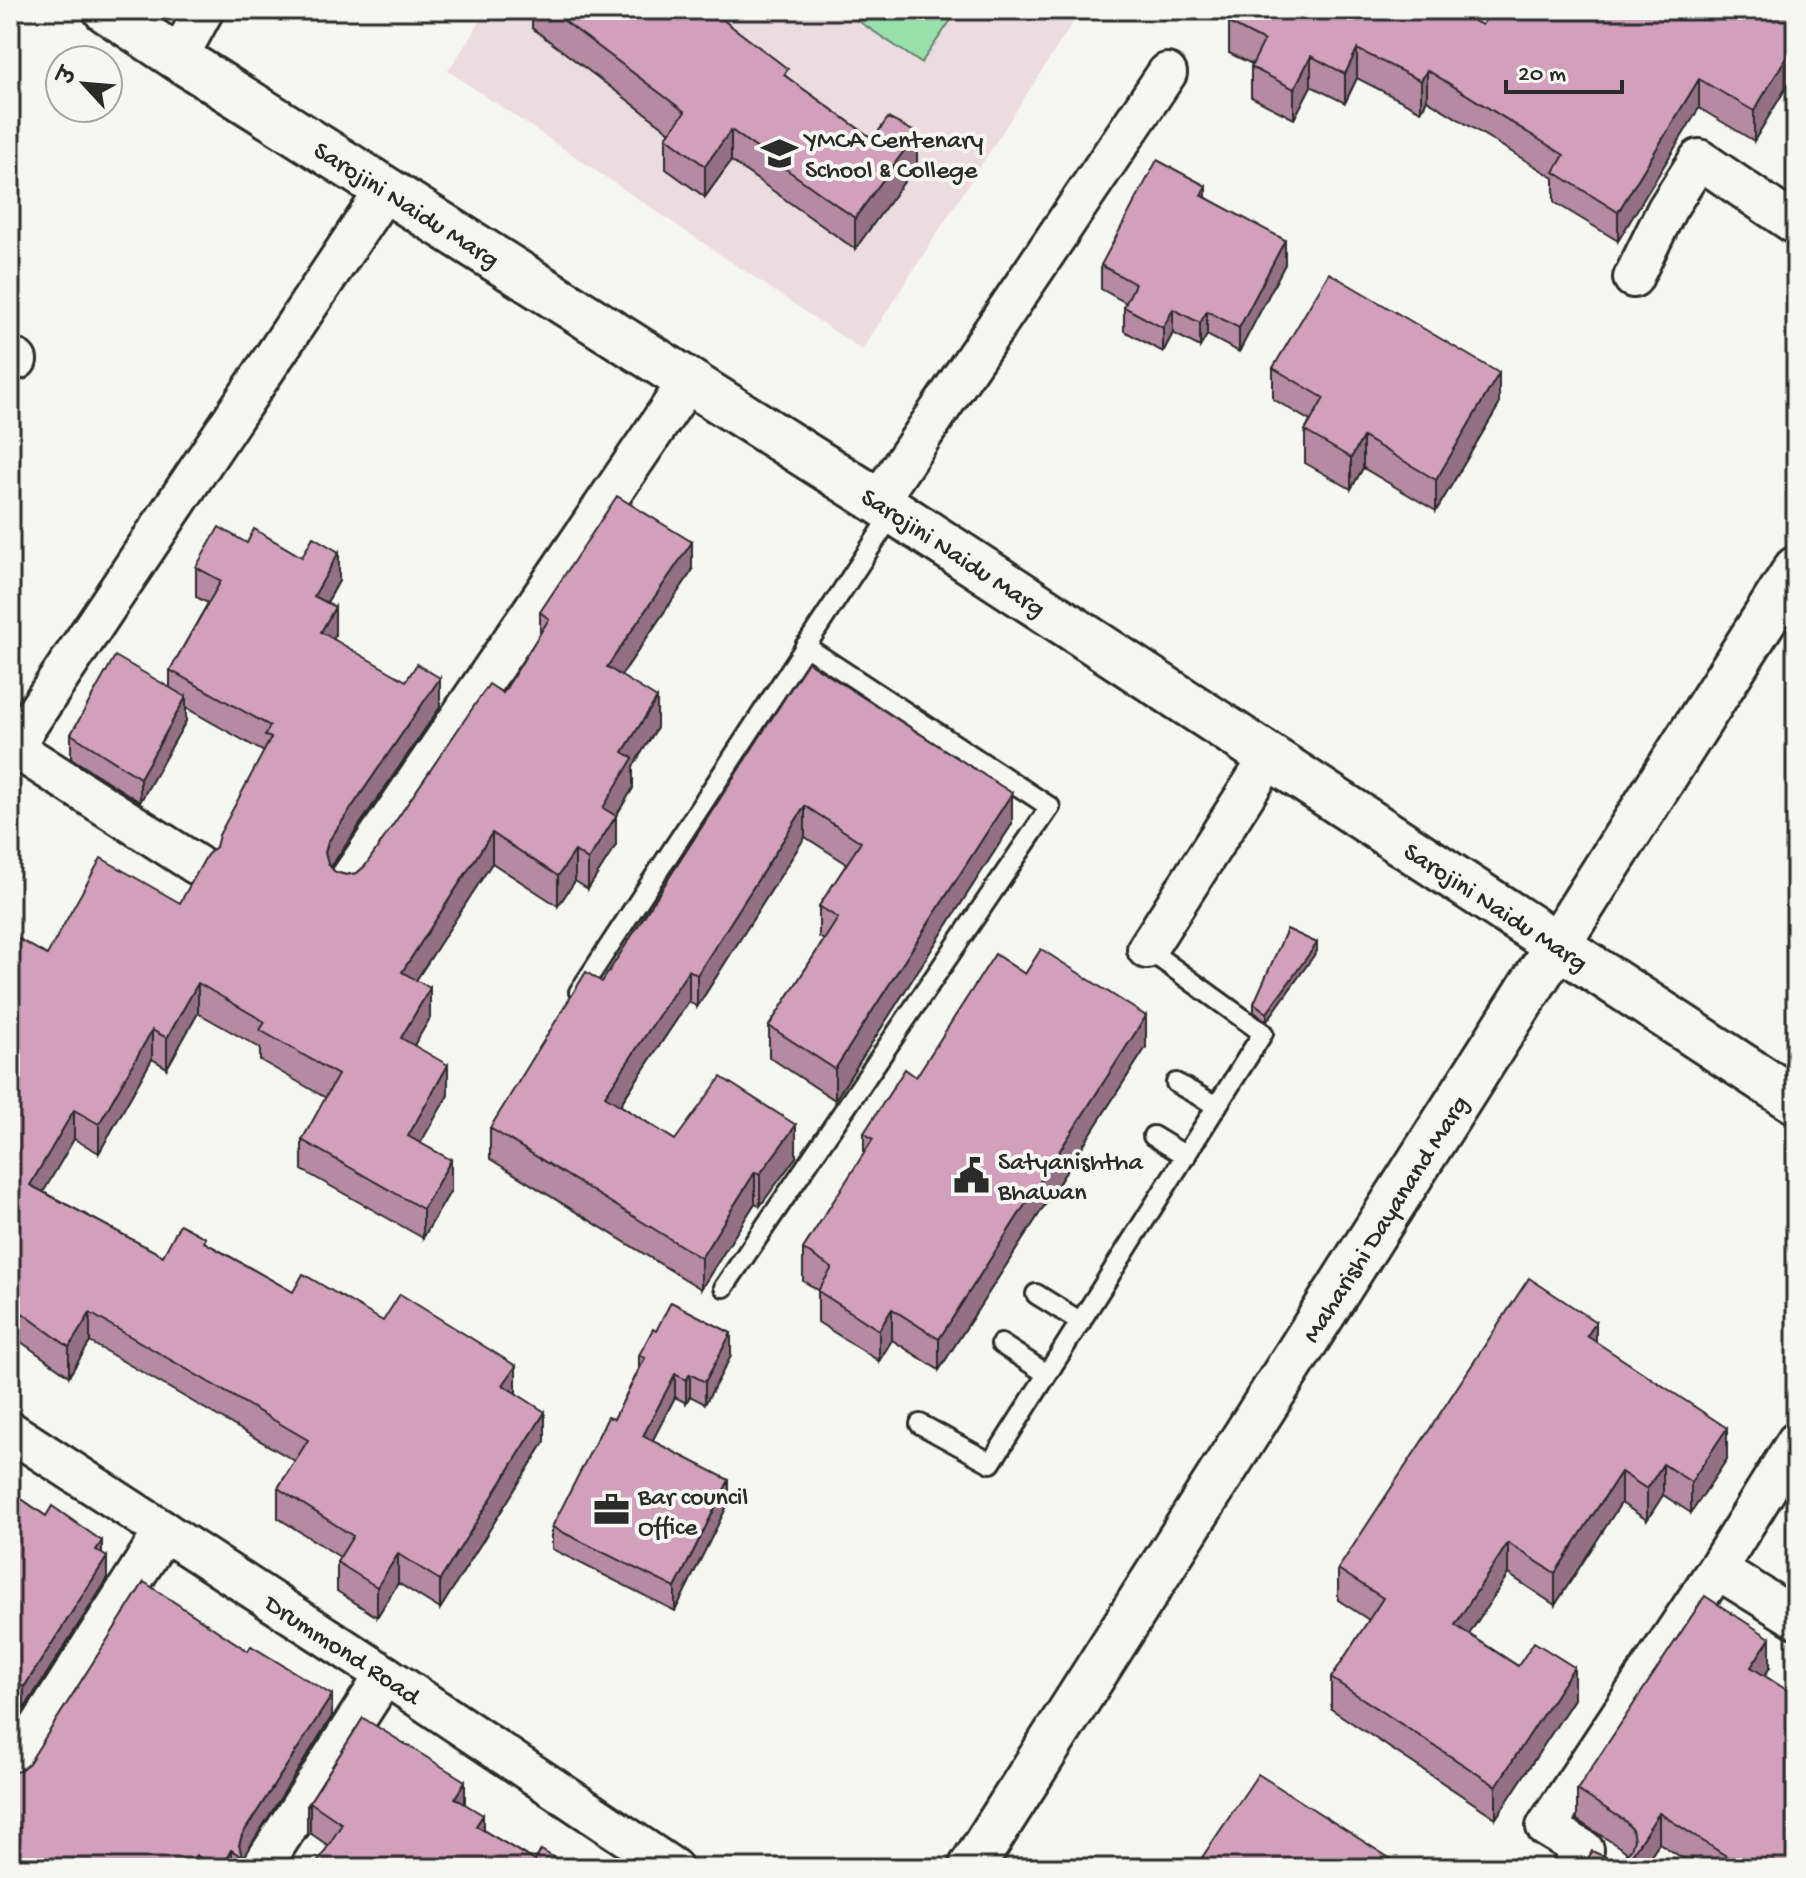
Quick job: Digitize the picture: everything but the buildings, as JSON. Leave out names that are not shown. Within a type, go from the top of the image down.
[{"type":"main road","name":"Sarojini Naidu Marg","points":[[106,10],[689,380],[1796,1101]]},
{"type":"main road","name":"Maharishi Dayanand Marg","points":[[971,1868],[1796,569]]},
{"type":"street","points":[[178,58],[204,10]]},
{"type":"street","points":[[885,507],[1167,73]]},
{"type":"street","points":[[1633,278],[1667,209],[1699,159],[1796,225]]},
{"type":"street","points":[[197,865],[13,747],[386,189]]},
{"type":"street","points":[[347,883],[689,380]]},
{"type":"street","points":[[1147,949],[1269,758]]},
{"type":"street","name":"Drummond Road","points":[[10,1431],[385,1675],[673,1868]]},
{"type":"street","points":[[1589,1862],[1546,1827],[1717,1569],[1796,1442]]},
{"type":"street","points":[[10,1773],[164,1531]]},
{"type":"street","points":[[1717,1569],[1796,1618]]},
{"type":"street","points":[[261,1868],[385,1675]]},
{"type":"lane","points":[[572,1002],[805,646],[885,507]]},
{"type":"lane","points":[[724,1287],[1050,807],[805,646]]},
{"type":"lane","points":[[920,1424],[991,1463],[1263,1033],[1147,949]]},
{"type":"lane","points":[[1176,1083],[1217,1106]]},
{"type":"lane","points":[[1153,1136],[1186,1156]]},
{"type":"lane","points":[[1036,1294],[1081,1322]]},
{"type":"lane","points":[[1001,1344],[1047,1374]]},
{"type":"shaded area","name":"YMCA Centenary School & College","points":[[488,10],[1081,10],[862,350],[448,71]]},
{"type":"green space","points":[[842,10],[958,10],[921,63]]},
{"type":"place","name":"YMCA Centenary School & College","points":[[779,153]]},
{"type":"place","name":"Satyanishtha Bhawan","points":[[972,1175]]},
{"type":"place","name":"Bar council Office","points":[[612,1510]]}]
